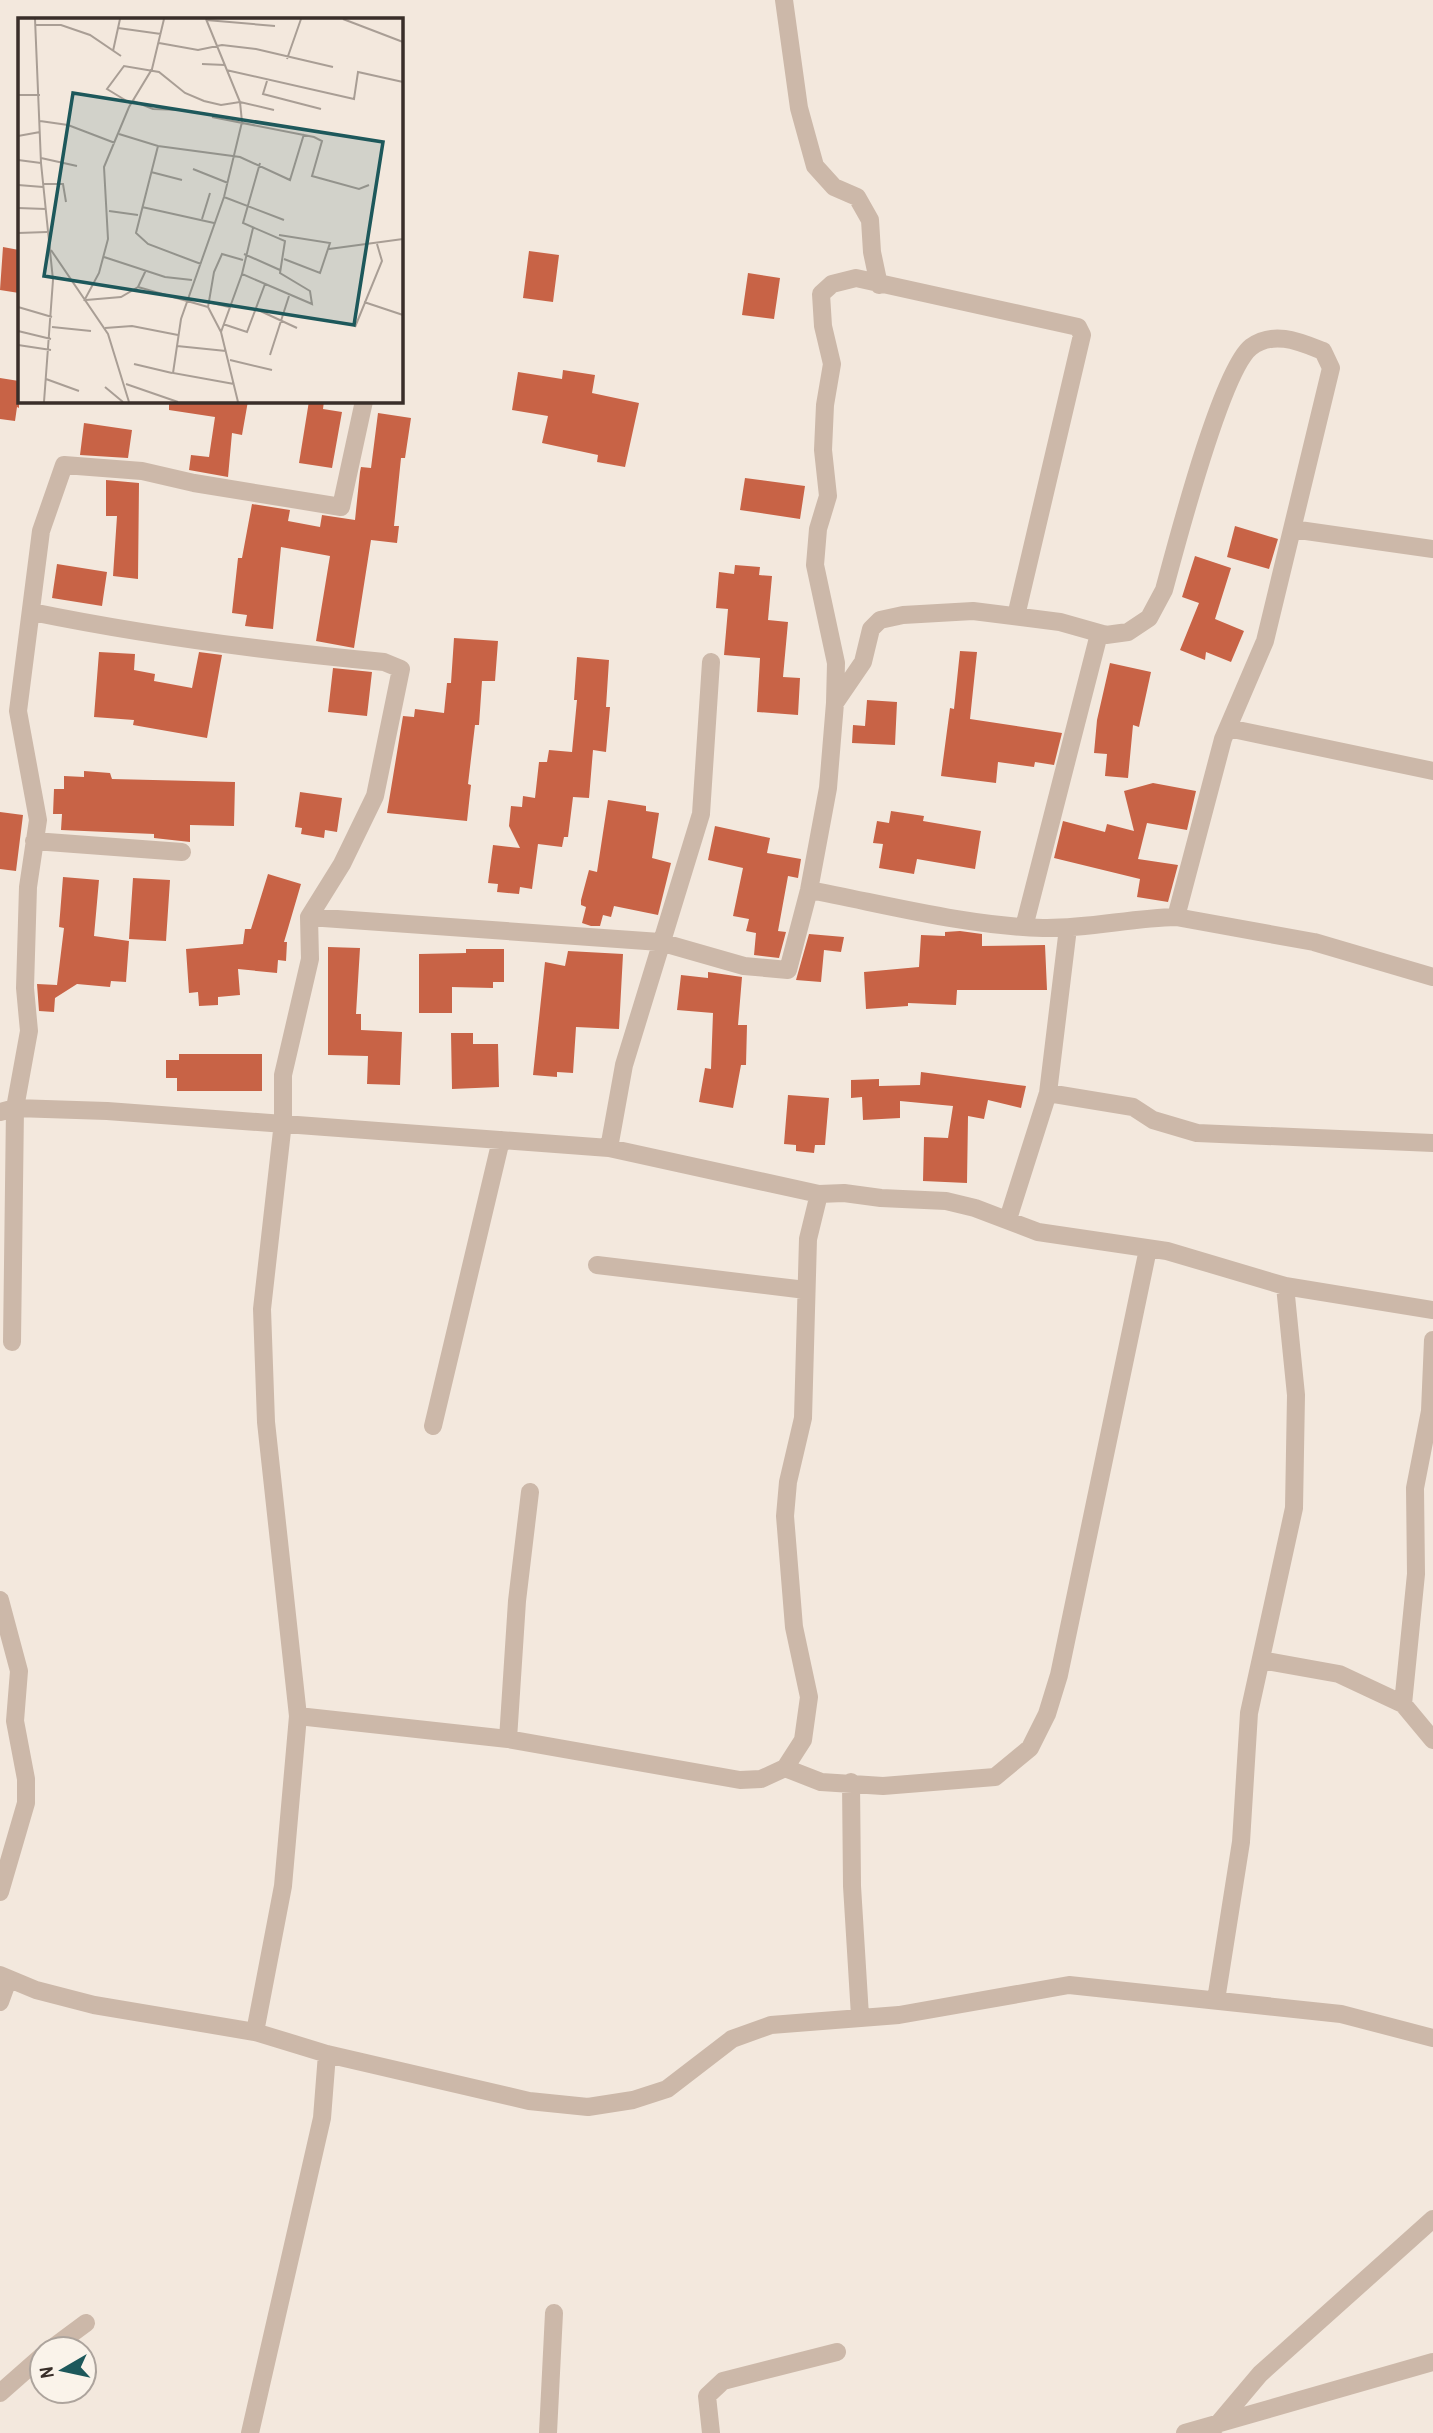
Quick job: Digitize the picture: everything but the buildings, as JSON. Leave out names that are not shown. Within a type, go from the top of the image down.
[{"type":"street","points":[[784,0],[799,108],[815,166],[834,187],[857,197],[870,220],[872,252],[879,285]]},
{"type":"street","points":[[309,917],[660,942],[744,966],[788,970],[809,890],[828,788],[835,703],[836,663],[815,565],[817,529],[828,496],[823,450],[825,405],[832,364],[823,326],[821,294],[832,284],[856,278],[1068,323],[1077,327],[1082,335],[1016,616]]},
{"type":"street","points":[[835,703],[863,662],[871,629],[880,620],[903,615],[973,611],[1060,622],[1099,634],[1128,632],[1149,618],[1164,590],[1229,379],[1252,347],[1285,337],[1323,351],[1331,368],[1265,641],[1228,727],[1210,781],[1176,917]]},
{"type":"street","points":[[12,1342],[8,1110],[29,1031],[25,988],[26,919],[38,820],[18,711],[41,531],[64,465],[142,471],[194,483],[341,507],[364,402]]},
{"type":"street","points":[[1292,529],[1433,550]]},
{"type":"street","points":[[32,612],[103,627],[237,647],[384,662],[401,669],[374,796],[342,864],[309,917],[310,959],[284,1075],[282,1122],[262,1309],[266,1422],[298,1716],[283,1886],[255,2032]]},
{"type":"street","points":[[1024,927],[1099,634]]},
{"type":"street","points":[[609,1148],[624,1065],[701,814],[711,662]]},
{"type":"street","points":[[1228,727],[1433,769]]},
{"type":"street","points":[[34,841],[182,852]]},
{"type":"street","points":[[809,890],[1024,927],[1068,928],[1134,918],[1176,917],[1314,942],[1433,977]]},
{"type":"street","points":[[1008,1219],[1048,1093],[1068,928]]},
{"type":"street","points":[[1048,1093],[1133,1107],[1153,1120],[1197,1133],[1433,1143]]},
{"type":"street","points":[[8,1110],[282,1122],[609,1148],[819,1194],[844,1193],[946,1201],[1008,1219],[1038,1232],[1167,1251],[1285,1286],[1433,1310]]},
{"type":"street","points":[[433,1426],[500,1140]]},
{"type":"street","points":[[298,1716],[508,1739],[740,1780],[761,1779],[785,1768],[803,1740],[809,1697],[794,1627],[785,1516],[788,1482],[803,1418],[808,1239],[819,1194]]},
{"type":"street","points":[[785,1768],[821,1782],[883,1786],[995,1777],[1030,1748],[1040,1731],[1059,1675],[1148,1249]]},
{"type":"street","points":[[597,1265],[806,1290]]},
{"type":"street","points":[[1216,2000],[1241,1842],[1249,1713],[1294,1508],[1296,1395],[1285,1286]]},
{"type":"street","points":[[1402,1704],[1416,1574],[1415,1488],[1430,1411],[1433,1340]]},
{"type":"street","points":[[508,1739],[517,1601],[530,1492]]},
{"type":"street","points":[[0,1600],[19,1671],[15,1721],[26,1779],[26,1803],[0,1892]]},
{"type":"street","points":[[1261,1660],[1339,1674],[1402,1704],[1433,1740]]},
{"type":"street","points":[[851,1782],[852,1886],[860,2016]]},
{"type":"street","points":[[0,2002],[4,1978],[94,2005],[255,2032],[327,2054],[529,2102],[587,2106],[633,2100],[667,2089],[732,2039],[771,2025],[899,2015],[1069,1985],[1341,2014],[1433,2038]]},
{"type":"street","points":[[250,2433],[322,2118],[327,2054]]},
{"type":"street","points":[[1217,2425],[1260,2374],[1433,2219]]},
{"type":"street","points":[[548,2433],[554,2314]]},
{"type":"street","points":[[70,2335],[86,2323]]},
{"type":"street","points":[[711,2433],[707,2396],[723,2381],[837,2353]]},
{"type":"street","points":[[1185,2433],[1433,2362]]},
{"type":"street","points":[[0,2393],[28,2368]]}]
